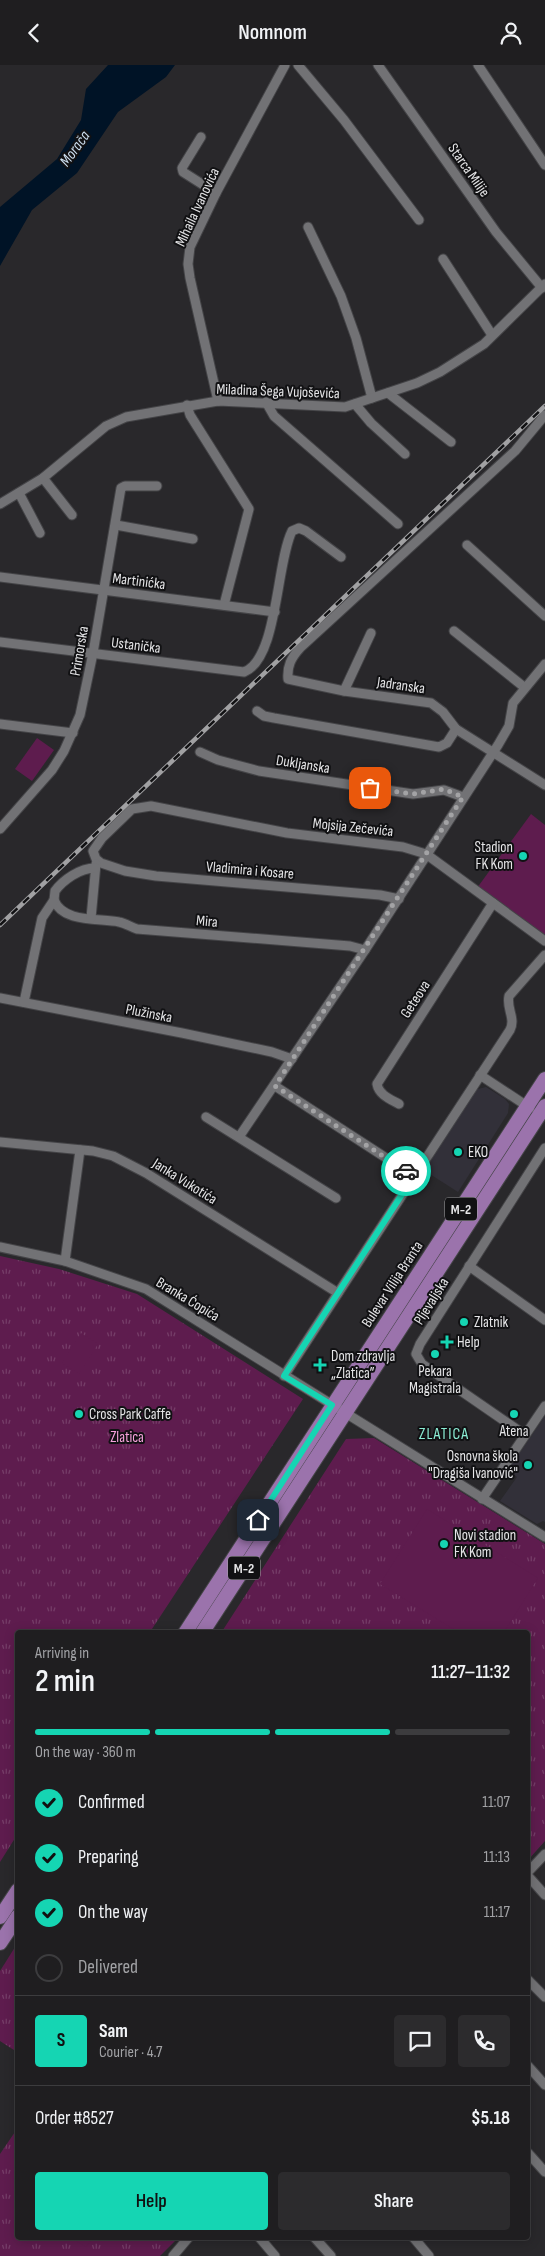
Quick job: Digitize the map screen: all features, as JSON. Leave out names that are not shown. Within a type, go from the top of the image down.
[{"type":"main road","name":"Bulevar Vilija Branta","points":[[187,1630],[545,1079]]},
{"type":"main road","name":"Bulevar Vilija Branta","points":[[204,1630],[543,1113]]},
{"type":"main road","points":[[0,1917],[15,1894]]},
{"type":"main road","points":[[0,1943],[15,1920]]},
{"type":"street","name":"Mihaila Ivanovića","points":[[218,401],[188,264],[190,247],[216,193],[285,65]]},
{"type":"street","points":[[298,65],[344,121],[419,220]]},
{"type":"street","name":"Starca Milije","points":[[378,65],[496,232],[543,286]]},
{"type":"street","points":[[478,65],[545,165]]},
{"type":"street","points":[[201,137],[182,168],[182,172],[216,193]]},
{"type":"street","points":[[308,227],[350,321],[372,398]]},
{"type":"street","points":[[443,259],[492,335]]},
{"type":"street","name":"Miladina Šega Vujoševića","points":[[0,505],[43,478],[113,422],[135,414],[218,401],[339,407],[355,404],[417,383],[440,372],[484,344],[543,286]]},
{"type":"street","points":[[388,393],[451,442]]},
{"type":"street","points":[[266,402],[274,416],[398,524]]},
{"type":"street","points":[[355,404],[371,423],[405,454]]},
{"type":"street","points":[[187,405],[190,415],[249,509],[224,605]]},
{"type":"street","name":"Jadranska","points":[[545,415],[515,451],[300,649],[288,665],[288,679],[344,691],[431,703],[443,712],[456,729],[494,751],[545,785]]},
{"type":"street","points":[[43,478],[72,515]]},
{"type":"street","name":"Primorska","points":[[0,829],[44,781],[59,759],[73,733],[82,708],[122,487],[156,486]]},
{"type":"street","points":[[19,493],[40,533]]},
{"type":"street","points":[[116,525],[193,539]]},
{"type":"street","points":[[275,611],[283,558],[294,530],[299,528],[306,531],[341,557]]},
{"type":"street","points":[[466,545],[545,616]]},
{"type":"street","name":"Martinićka","points":[[0,577],[275,611]]},
{"type":"street","name":"Ustanička","points":[[0,642],[239,672],[252,668],[266,646],[275,611]]},
{"type":"street","points":[[454,631],[524,687]]},
{"type":"street","points":[[344,691],[371,633]]},
{"type":"street","points":[[239,1137],[399,899],[494,751],[509,726],[512,707],[524,687],[545,664]]},
{"type":"street","points":[[257,711],[264,716],[274,718],[439,747],[447,743],[456,729]]},
{"type":"street","points":[[0,724],[73,733]]},
{"type":"street","name":"Dukljanska","points":[[200,753],[259,771],[413,794],[444,789],[463,797]]},
{"type":"street","name":"Mojsija Zečevića","points":[[97,864],[93,854],[94,847],[132,809],[157,807],[288,833],[403,847],[426,855],[545,941]]},
{"type":"street","points":[[24,1002],[42,918],[54,901],[54,891],[60,884],[97,864]]},
{"type":"street","points":[[91,918],[97,864]]},
{"type":"street","name":"Vladimira i Kosare","points":[[97,864],[156,876],[380,895],[399,899]]},
{"type":"street","name":"Mira","points":[[54,901],[58,907],[68,914],[121,922],[137,929],[350,946],[365,950]]},
{"type":"street","name":"Geteova","points":[[399,1104],[383,1095],[378,1090],[377,1084],[493,903]]},
{"type":"street","points":[[284,1376],[512,1027],[513,1020],[508,1003],[509,997],[545,955]]},
{"type":"street","name":"Plužinska","points":[[0,998],[263,1050],[292,1059]]},
{"type":"street","points":[[480,1075],[527,1106],[543,1113]]},
{"type":"street","points":[[275,1086],[414,1176]]},
{"type":"street","points":[[206,1117],[336,1198]]},
{"type":"street","name":"Janka Vukotića","points":[[0,1142],[80,1150],[113,1156],[146,1173],[338,1293]]},
{"type":"street","name":"Pljevaljska","points":[[525,1435],[422,1364],[416,1354],[420,1343],[545,1148]]},
{"type":"street","points":[[65,1261],[80,1150]]},
{"type":"street","name":"Branka Ćopića","points":[[0,1247],[65,1261],[146,1289],[545,1537]]},
{"type":"street","points":[[469,1266],[545,1321]]},
{"type":"street","points":[[482,1499],[545,1406]]},
{"type":"street","points":[[530,1870],[545,1854]]},
{"type":"street","points":[[530,1878],[545,1895]]},
{"type":"street","points":[[530,1982],[545,1997]]},
{"type":"street","points":[[530,2068],[545,2085]]},
{"type":"street","points":[[530,2155],[545,2172]]},
{"type":"street","points":[[173,2256],[186,2240]]},
{"type":"street","points":[[262,2240],[275,2256]]},
{"type":"street","points":[[317,2240],[331,2256]]},
{"type":"street","points":[[416,2240],[429,2256]]},
{"type":"shaded area","points":[[486,1087],[505,1099],[509,1104],[508,1113],[458,1192],[422,1169],[474,1090]]},
{"type":"shaded area","name":"Osnovna škola \"Dragiša Ivanović\"","points":[[545,1416],[545,1522],[537,1524],[500,1501],[517,1477],[508,1470]]},
{"type":"green space","points":[[37,738],[54,750],[32,781],[15,769]]},
{"type":"green space","name":"Stadion FK Kom","points":[[531,814],[545,825],[545,937],[477,888]]},
{"type":"green space","name":"Zlatica","points":[[0,1256],[59,1269],[137,1294],[303,1399],[151,1630],[15,1630],[15,1838],[0,1862]]},
{"type":"green space","points":[[81,1333],[98,1344],[79,1374],[62,1363]]},
{"type":"green space","points":[[374,1438],[545,1544],[545,1841],[530,1858],[530,1630],[223,1630],[346,1439]]},
{"type":"green space","name":"Novi stadion FK Kom","points":[[427,1509],[538,1578],[505,1630],[455,1630],[380,1584]]},
{"type":"green space","points":[[15,1947],[15,2051],[0,2041],[0,1971]]},
{"type":"green space","points":[[15,2132],[15,2240],[176,2240],[160,2256],[0,2256],[0,2154]]},
{"type":"green space","points":[[74,2240],[91,2240],[86,2247]]},
{"type":"water","name":"Morača","points":[[108,65],[175,65],[166,77],[118,112],[77,173],[32,210],[0,266],[0,207],[57,159],[81,120],[86,89]]},
{"type":"railway","points":[[0,925],[545,406]]},
{"type":"way so far","points":[[370,788],[413,794],[444,789],[463,797],[399,899],[275,1086],[406,1171]]},
{"type":"place","name":"Stadion FK Kom","points":[[523,856]]},
{"type":"place","name":"EKO","points":[[458,1152]]},
{"type":"place","name":"Zlatnik","points":[[464,1322]]},
{"type":"place","name":"Help","points":[[447,1342]]},
{"type":"place","name":"Pekara Magistrala","points":[[435,1354]]},
{"type":"place","name":"Dom zdravlja „Zlatica”","points":[[320,1365]]},
{"type":"place","name":"Cross Park Caffe","points":[[79,1414]]},
{"type":"place","name":"Atena","points":[[514,1414]]},
{"type":"place","name":"Osnovna škola \"Dragiša Ivanović\"","points":[[528,1465]]},
{"type":"place","name":"Novi stadion FK Kom","points":[[444,1544]]},
{"type":"district","name":"ZLATICA","points":[[444,1433]]},
{"type":"route","points":[[258,1520],[332,1405],[284,1376],[414,1176],[406,1171]]}]
